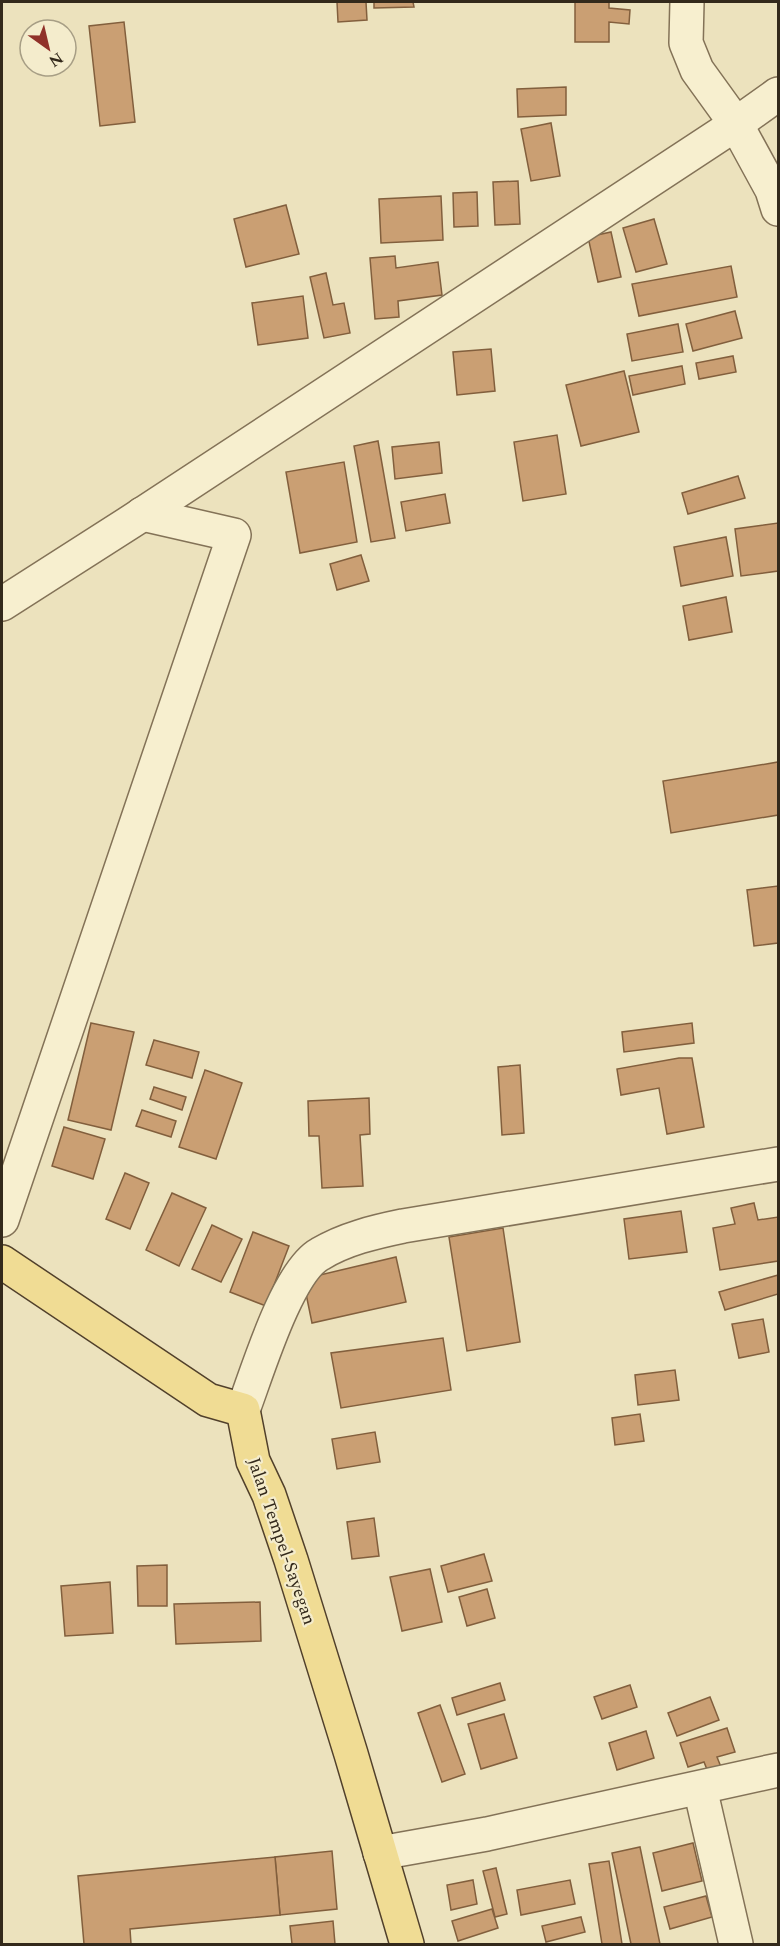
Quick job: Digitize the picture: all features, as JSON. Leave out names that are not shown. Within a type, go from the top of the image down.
[{"type":"main road","points":[[2,1262],[208,1400],[243,1410]]},
{"type":"main road","name":"Jalan Tempel-Sayegan","points":[[243,1410],[253,1461],[270,1495],[351,1754],[407,1944]]},
{"type":"street","points":[[687,2],[686,43],[697,70],[736,124],[772,190],[778,209]]},
{"type":"street","points":[[2,604],[736,124],[778,93]]},
{"type":"street","points":[[2,1220],[234,535],[142,514]]},
{"type":"street","points":[[243,1410],[279,1314],[296,1279],[318,1255],[362,1235],[403,1226],[778,1164]]},
{"type":"street","points":[[380,1852],[487,1834],[778,1770]]},
{"type":"street","points":[[700,1788],[736,1944]]},
{"type":"building","points":[[337,2],[366,2],[367,20],[338,22]]},
{"type":"building","points":[[374,2],[413,2],[414,7],[374,8]]},
{"type":"building","points":[[575,2],[609,2],[609,8],[630,10],[629,24],[609,22],[609,42],[575,42]]},
{"type":"building","points":[[124,22],[135,122],[100,126],[89,26]]},
{"type":"building","points":[[566,87],[566,115],[518,117],[517,89]]},
{"type":"building","points":[[551,123],[560,176],[531,181],[521,129]]},
{"type":"building","points":[[518,181],[520,224],[495,225],[493,182]]},
{"type":"building","points":[[477,192],[478,226],[454,227],[453,193]]},
{"type":"building","points":[[441,196],[443,240],[381,243],[379,199]]},
{"type":"building","points":[[286,205],[299,254],[246,267],[234,219]]},
{"type":"building","points":[[654,219],[667,264],[636,272],[623,228]]},
{"type":"building","points":[[611,232],[621,277],[598,282],[588,237]]},
{"type":"building","points":[[395,256],[396,268],[438,262],[442,295],[398,301],[399,317],[375,319],[370,258]]},
{"type":"building","points":[[731,266],[737,297],[639,316],[632,284]]},
{"type":"building","points":[[326,273],[333,305],[344,303],[350,333],[324,338],[310,277]]},
{"type":"building","points":[[303,296],[308,338],[258,345],[252,303]]},
{"type":"building","points":[[735,311],[742,338],[693,351],[686,324]]},
{"type":"building","points":[[678,324],[683,352],[632,361],[627,334]]},
{"type":"building","points":[[491,349],[495,391],[457,395],[453,352]]},
{"type":"building","points":[[733,356],[736,372],[699,379],[696,363]]},
{"type":"building","points":[[682,366],[685,384],[633,395],[629,376]]},
{"type":"building","points":[[624,371],[639,432],[581,446],[566,385]]},
{"type":"building","points":[[557,435],[566,494],[523,501],[514,442]]},
{"type":"building","points":[[378,441],[395,538],[371,542],[354,446]]},
{"type":"building","points":[[439,442],[442,473],[395,479],[392,447]]},
{"type":"building","points":[[344,462],[357,542],[300,553],[286,472]]},
{"type":"building","points":[[738,476],[745,498],[688,514],[682,493]]},
{"type":"building","points":[[445,494],[450,523],[406,531],[401,502]]},
{"type":"building","points":[[778,523],[778,571],[741,576],[735,529]]},
{"type":"building","points":[[726,537],[733,576],[681,586],[674,547]]},
{"type":"building","points":[[361,555],[369,581],[337,590],[330,564]]},
{"type":"building","points":[[726,597],[732,632],[689,640],[683,606]]},
{"type":"building","points":[[778,762],[778,815],[671,833],[663,781]]},
{"type":"building","points":[[778,886],[778,943],[754,946],[747,890]]},
{"type":"building","points":[[91,1023],[134,1032],[111,1130],[68,1120]]},
{"type":"building","points":[[692,1023],[694,1043],[624,1052],[622,1032]]},
{"type":"building","points":[[154,1040],[199,1052],[192,1078],[146,1065]]},
{"type":"building","points":[[679,1058],[692,1058],[704,1127],[667,1134],[659,1088],[621,1095],[617,1069]]},
{"type":"building","points":[[520,1065],[524,1133],[502,1135],[498,1067]]},
{"type":"building","points":[[205,1070],[242,1083],[216,1159],[179,1147]]},
{"type":"building","points":[[154,1087],[186,1097],[182,1110],[150,1099]]},
{"type":"building","points":[[369,1098],[370,1134],[360,1135],[363,1186],[322,1188],[319,1136],[309,1136],[308,1101]]},
{"type":"building","points":[[142,1110],[176,1121],[171,1137],[136,1126]]},
{"type":"building","points":[[64,1127],[105,1139],[93,1179],[52,1166]]},
{"type":"building","points":[[125,1173],[149,1183],[130,1229],[106,1219]]},
{"type":"building","points":[[172,1193],[206,1208],[179,1266],[146,1250]]},
{"type":"building","points":[[754,1203],[758,1220],[778,1217],[778,1261],[720,1270],[713,1228],[735,1224],[731,1208]]},
{"type":"building","points":[[681,1211],[687,1252],[629,1259],[624,1219]]},
{"type":"building","points":[[212,1225],[242,1239],[221,1282],[192,1269]]},
{"type":"building","points":[[503,1228],[520,1342],[467,1351],[449,1237]]},
{"type":"building","points":[[253,1232],[289,1246],[266,1306],[230,1292]]},
{"type":"building","points":[[396,1257],[406,1302],[312,1323],[303,1279]]},
{"type":"building","points":[[778,1275],[778,1294],[725,1310],[719,1292]]},
{"type":"building","points":[[763,1319],[769,1352],[739,1358],[732,1324]]},
{"type":"building","points":[[443,1338],[451,1390],[341,1408],[331,1353]]},
{"type":"building","points":[[675,1370],[679,1400],[638,1405],[635,1375]]},
{"type":"building","points":[[640,1414],[644,1441],[615,1445],[612,1418]]},
{"type":"building","points":[[375,1432],[380,1462],[337,1469],[332,1439]]},
{"type":"building","points":[[374,1518],[379,1556],[352,1559],[347,1522]]},
{"type":"building","points":[[484,1554],[492,1581],[448,1592],[441,1566]]},
{"type":"building","points":[[167,1565],[167,1606],[138,1606],[137,1566]]},
{"type":"building","points":[[430,1569],[442,1622],[402,1631],[390,1577]]},
{"type":"building","points":[[110,1582],[113,1633],[65,1636],[61,1586]]},
{"type":"building","points":[[487,1589],[495,1618],[467,1626],[459,1597]]},
{"type":"building","points":[[260,1602],[261,1641],[176,1644],[174,1604]]},
{"type":"building","points":[[500,1683],[505,1700],[457,1715],[452,1698]]},
{"type":"building","points":[[630,1685],[637,1707],[602,1719],[594,1697]]},
{"type":"building","points":[[710,1697],[719,1720],[677,1736],[668,1713]]},
{"type":"building","points":[[440,1705],[465,1774],[442,1782],[418,1713]]},
{"type":"building","points":[[504,1714],[517,1758],[481,1769],[468,1724]]},
{"type":"building","points":[[727,1728],[735,1752],[717,1757],[723,1772],[710,1777],[704,1762],[688,1767],[680,1743]]},
{"type":"building","points":[[646,1731],[654,1758],[617,1770],[609,1743]]},
{"type":"building","points":[[693,1843],[702,1881],[662,1891],[653,1853]]},
{"type":"building","points":[[640,1847],[660,1944],[631,1944],[612,1853]]},
{"type":"building","points":[[332,1851],[337,1909],[280,1915],[275,1857]]},
{"type":"building","points":[[275,1857],[280,1915],[130,1929],[131,1944],[84,1944],[78,1876]]},
{"type":"building","points":[[609,1861],[622,1944],[602,1944],[589,1864]]},
{"type":"building","points":[[496,1868],[507,1914],[495,1917],[483,1871]]},
{"type":"building","points":[[473,1880],[477,1904],[451,1910],[447,1885]]},
{"type":"building","points":[[570,1880],[575,1904],[521,1915],[517,1890]]},
{"type":"building","points":[[706,1896],[712,1917],[670,1929],[664,1907]]},
{"type":"building","points":[[492,1909],[498,1928],[458,1941],[452,1921]]},
{"type":"building","points":[[581,1917],[585,1932],[546,1942],[542,1926]]},
{"type":"building","points":[[333,1921],[335,1944],[292,1944],[290,1926]]}]
